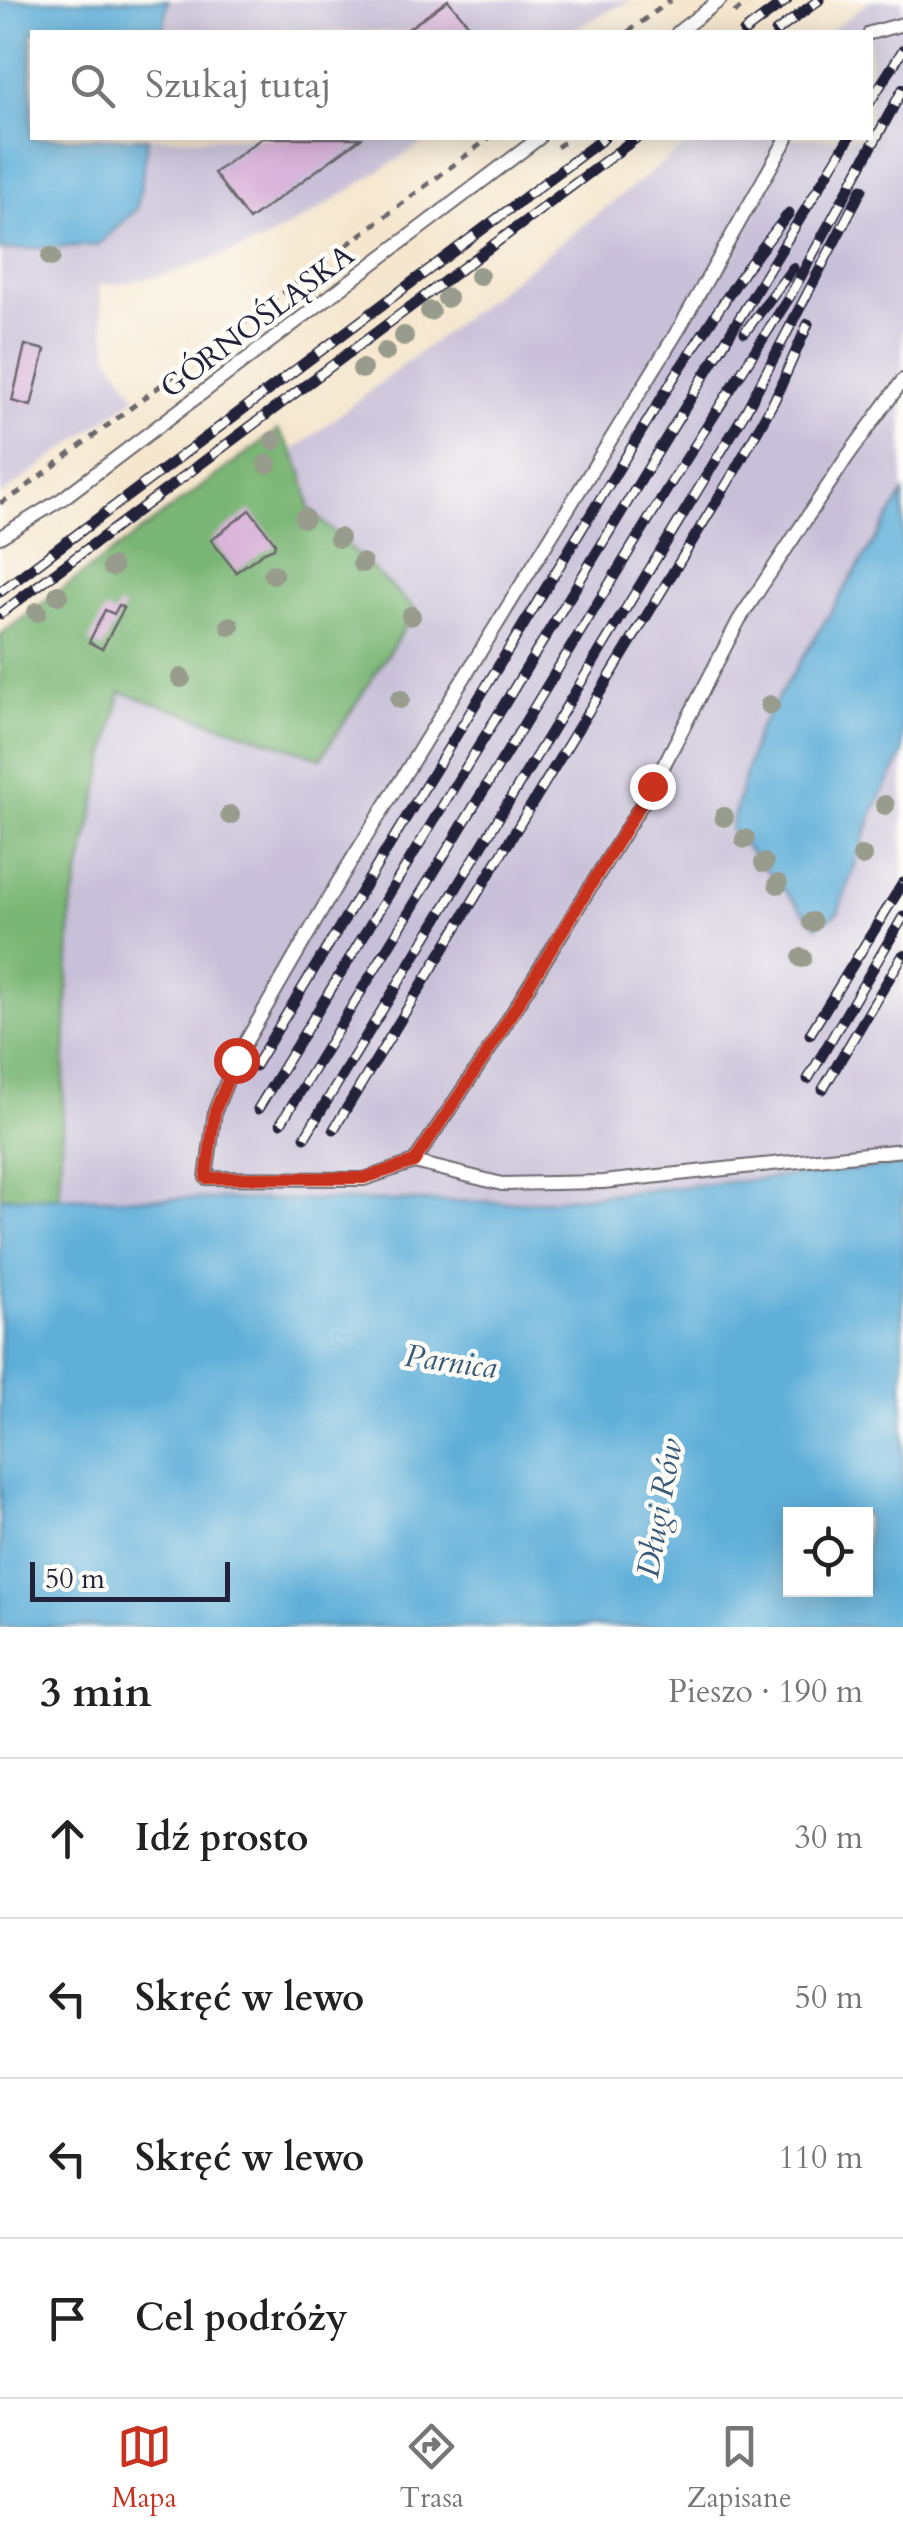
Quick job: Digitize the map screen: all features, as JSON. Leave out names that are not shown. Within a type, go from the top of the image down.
[{"type":"lane","points":[[681,30],[720,0]]},
{"type":"lane","points":[[873,31],[903,24]]},
{"type":"lane","name":"GÓRNOŚLĄSKA","points":[[0,536],[62,499],[537,140]]},
{"type":"lane","points":[[787,140],[680,327],[336,884],[236,1060],[215,1111],[206,1178],[364,1178],[414,1162],[502,1184],[603,1182],[903,1150]]},
{"type":"lane","points":[[414,1162],[488,1052],[652,786],[740,620],[903,380]]},
{"type":"path","points":[[631,30],[671,0]]},
{"type":"path","points":[[0,503],[486,140]]},
{"type":"shaded area","points":[[168,0],[632,0],[571,30],[163,30]]},
{"type":"shaded area","points":[[871,0],[903,0],[903,1165],[526,1202],[59,1198],[71,909],[121,692],[416,610],[308,509],[308,485],[294,450],[692,140],[873,140],[873,30],[832,30]]},
{"type":"shaded area","points":[[148,140],[428,140],[261,242],[168,274],[98,284],[109,356],[136,397],[0,496],[0,250],[98,245],[137,209]]},
{"type":"green space","points":[[278,430],[300,467],[309,509],[416,610],[321,758],[121,692],[71,909],[59,1198],[0,1197],[0,635]]},
{"type":"water","points":[[0,0],[168,0],[163,30],[30,30],[30,140],[148,140],[137,209],[98,245],[0,250]]},
{"type":"water","points":[[903,494],[903,754],[874,810],[838,913],[817,927],[730,829],[757,732]]},
{"type":"water","points":[[903,1165],[903,1627],[0,1627],[0,1197],[526,1202]]},
{"type":"building","points":[[448,0],[473,30],[407,30]]},
{"type":"building","points":[[259,140],[358,140],[249,220],[214,173]]},
{"type":"building","points":[[25,345],[45,350],[31,406],[12,401]]},
{"type":"building","points":[[250,510],[275,543],[274,548],[236,572],[211,540]]},
{"type":"building","points":[[119,605],[124,608],[102,649],[89,642],[105,610],[114,614]]},
{"type":"railway","points":[[747,30],[787,0]]},
{"type":"railway","points":[[779,30],[819,0]]},
{"type":"railway","points":[[873,97],[903,50]]},
{"type":"railway","points":[[281,1123],[669,486],[790,296],[903,89]]},
{"type":"railway","points":[[0,592],[601,140]]},
{"type":"railway","points":[[0,614],[633,140]]},
{"type":"railway","points":[[258,1109],[848,140]]},
{"type":"railway","points":[[305,1137],[747,409],[862,189]]},
{"type":"railway","points":[[255,1066],[678,371],[745,270],[789,213]]},
{"type":"railway","points":[[745,332],[793,268]]},
{"type":"railway","points":[[334,1129],[733,474],[774,401],[808,324]]},
{"type":"railway","points":[[810,1034],[903,883]]},
{"type":"railway","points":[[808,1079],[903,917]]},
{"type":"railway","points":[[823,1089],[903,955]]},
{"type":"route","points":[[236,1060],[215,1111],[206,1178],[364,1178],[414,1162],[488,1052],[652,786]]},
{"type":"water label","name":"Parnica","points":[[451,1361]]},
{"type":"water label","name":"Długi Rów","points":[[659,1508]]}]
